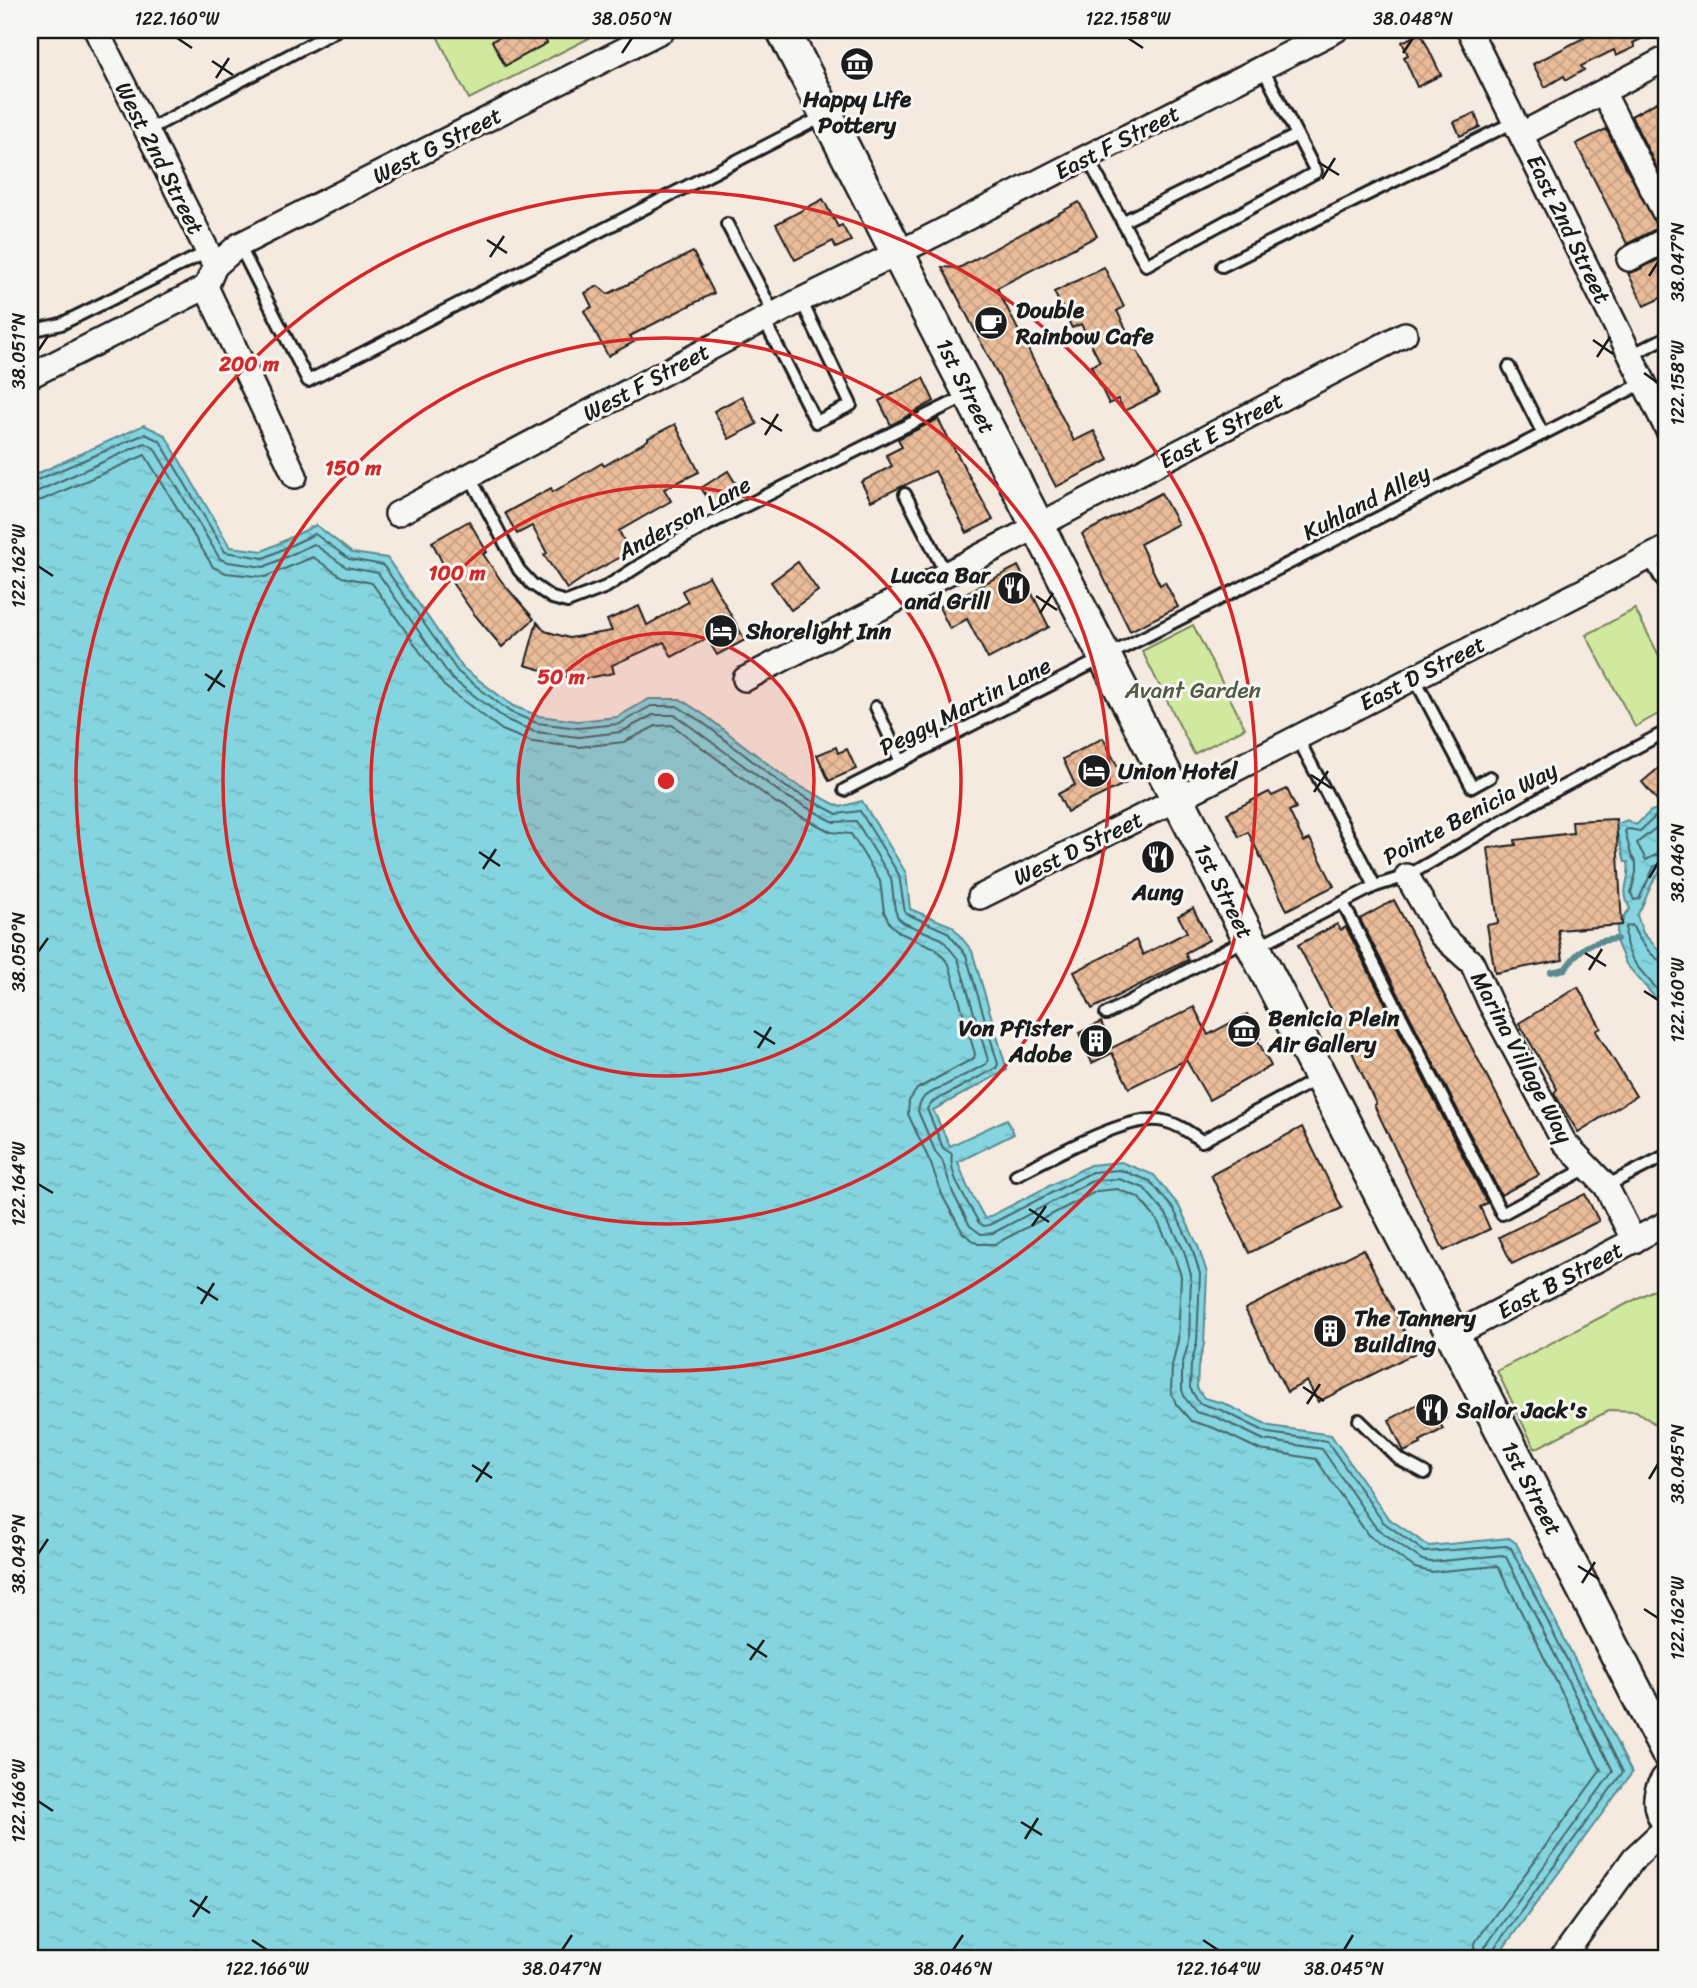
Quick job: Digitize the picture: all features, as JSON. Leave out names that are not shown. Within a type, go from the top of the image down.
[{"type":"main road","name":"1st Street","points":[[783,30],[1667,1752]]},
{"type":"main road","points":[[1667,1781],[1660,1797],[1661,1808],[1667,1820]]},
{"type":"street","name":"West 2nd Street","points":[[96,30],[210,269],[295,476]]},
{"type":"street","name":"West G Street","points":[[30,376],[210,269],[239,245],[663,30]]},
{"type":"street","name":"East F Street","points":[[897,252],[1336,30]]},
{"type":"street","name":"East 2nd Street","points":[[1469,30],[1667,429]]},
{"type":"street","points":[[1519,128],[1603,92],[1667,58]]},
{"type":"street","points":[[1603,92],[1667,218]]},
{"type":"street","points":[[1629,259],[1667,239]]},
{"type":"street","name":"West F Street","points":[[397,514],[897,252]]},
{"type":"street","name":"East E Street","points":[[745,680],[1405,334]]},
{"type":"street","name":"East D Street","points":[[1177,799],[1658,553]]},
{"type":"street","name":"West D Street","points":[[980,897],[1177,799]]},
{"type":"street","name":"Marina Village Way","points":[[1407,876],[1441,935],[1472,963],[1490,1003],[1564,1142],[1606,1186],[1634,1241]]},
{"type":"street","name":"East B Street","points":[[1452,1336],[1667,1223]]},
{"type":"street","points":[[1562,1958],[1634,1858],[1667,1827]]},
{"type":"lane","points":[[146,131],[337,30]]},
{"type":"lane","points":[[1087,158],[1146,265],[1316,172],[1262,67]]},
{"type":"lane","points":[[239,245],[308,381],[827,115]]},
{"type":"lane","points":[[1222,266],[1519,128]]},
{"type":"lane","points":[[1122,222],[1297,135]]},
{"type":"lane","points":[[727,224],[816,422],[851,405],[801,300]]},
{"type":"lane","points":[[30,331],[61,324],[210,269]]},
{"type":"lane","points":[[1631,355],[1667,337]]},
{"type":"lane","points":[[1508,367],[1543,434]]},
{"type":"lane","name":"Kuhland Alley","points":[[1105,658],[1645,382]]},
{"type":"lane","name":"Anderson Lane","points":[[469,475],[519,570],[532,584],[552,598],[567,602],[606,587],[711,523],[970,394]]},
{"type":"lane","points":[[905,494],[946,573]]},
{"type":"lane","points":[[1658,553],[1667,589]]},
{"type":"lane","name":"Peggy Martin Lane","points":[[844,790],[1105,658]]},
{"type":"lane","points":[[1414,677],[1472,787],[1490,777]]},
{"type":"lane","points":[[876,707],[901,762]]},
{"type":"lane","name":"Pointe Benicia Way","points":[[1106,1014],[1251,943],[1376,887],[1407,876],[1545,796],[1667,732]]},
{"type":"lane","points":[[1297,737],[1376,887]]},
{"type":"lane","points":[[1343,903],[1502,1214],[1587,1168]]},
{"type":"lane","points":[[1016,1175],[1112,1130],[1143,1120],[1161,1120],[1179,1126],[1202,1141],[1320,1077]]},
{"type":"lane","points":[[1606,1186],[1667,1155]]},
{"type":"lane","points":[[1359,1420],[1399,1459],[1425,1473]]},
{"type":"green space","points":[[434,30],[605,30],[469,99]]},
{"type":"green space","points":[[1635,609],[1667,671],[1667,709],[1635,727],[1586,635]]},
{"type":"green space","name":"Avant Garden","points":[[1193,625],[1245,728],[1194,754],[1142,651]]},
{"type":"green space","points":[[1667,1283],[1667,1432],[1636,1411],[1610,1410],[1535,1449],[1497,1371]]},
{"type":"water","points":[[144,425],[165,435],[230,547],[263,551],[316,525],[352,553],[387,558],[463,668],[513,706],[539,716],[578,721],[617,717],[649,699],[680,699],[790,781],[840,807],[862,801],[906,873],[910,909],[952,926],[972,951],[1007,1070],[933,1110],[950,1146],[1007,1119],[1014,1134],[958,1162],[967,1186],[985,1219],[1090,1165],[1121,1162],[1154,1175],[1179,1206],[1198,1246],[1207,1273],[1204,1344],[1198,1367],[1197,1388],[1204,1398],[1223,1403],[1270,1426],[1331,1435],[1388,1518],[1429,1546],[1509,1538],[1516,1543],[1632,1773],[1496,1958],[30,1958],[30,477]]},
{"type":"water","points":[[1662,808],[1667,815],[1667,866],[1653,882],[1637,915],[1643,933],[1667,959],[1667,1036],[1664,1008],[1626,964],[1616,941],[1618,923],[1624,920],[1630,909],[1625,895],[1628,862],[1625,862],[1615,825],[1627,820],[1636,825],[1651,811]]},
{"type":"building","points":[[513,30],[540,30],[547,43],[505,66],[492,41]]},
{"type":"building","points":[[1599,30],[1659,30],[1633,43],[1635,47],[1616,56],[1614,50],[1581,66],[1584,70],[1566,80],[1564,76],[1545,87],[1533,64]]},
{"type":"building","points":[[1421,33],[1441,75],[1417,87],[1404,57],[1408,55],[1402,42]]},
{"type":"building","points":[[1659,101],[1667,118],[1667,188],[1631,116]]},
{"type":"building","points":[[1475,113],[1480,127],[1460,136],[1454,122]]},
{"type":"building","points":[[1606,129],[1658,228],[1627,244],[1576,144]]},
{"type":"building","points":[[823,199],[838,227],[842,225],[851,241],[836,248],[833,241],[795,260],[776,224]]},
{"type":"building","points":[[1079,202],[1097,236],[997,288],[1074,441],[1094,431],[1109,460],[1056,487],[942,267],[959,268]]},
{"type":"building","points":[[693,252],[714,293],[630,336],[634,342],[608,356],[584,311],[592,307],[585,293],[598,286],[608,294]]},
{"type":"building","points":[[1667,255],[1667,295],[1644,306],[1628,273]]},
{"type":"building","points":[[1104,267],[1124,307],[1117,311],[1159,394],[1124,411],[1118,399],[1109,404],[1091,366],[1100,362],[1081,324],[1072,328],[1054,292]]},
{"type":"building","points":[[923,378],[934,401],[891,425],[879,401]]},
{"type":"building","points":[[742,396],[757,424],[729,439],[714,411]]},
{"type":"building","points":[[938,419],[993,520],[967,533],[935,471],[871,501],[861,482],[892,466],[886,455],[902,447],[898,439]]},
{"type":"building","points":[[675,424],[699,472],[664,489],[671,501],[619,531],[630,552],[567,589],[544,555],[547,553],[532,526],[517,534],[505,513],[551,488],[553,492],[602,463],[604,466]]},
{"type":"building","points":[[728,471],[741,492],[715,509],[701,488]]},
{"type":"building","points":[[1161,493],[1178,524],[1140,544],[1160,585],[1165,582],[1178,607],[1130,631],[1082,534]]},
{"type":"building","points":[[469,521],[487,552],[483,554],[502,582],[534,619],[502,647],[453,584],[432,542]]},
{"type":"building","points":[[798,562],[818,591],[791,610],[771,582]]},
{"type":"building","points":[[1018,566],[1049,627],[988,659],[967,619],[950,629],[939,607]]},
{"type":"building","points":[[709,576],[745,640],[717,655],[707,638],[672,657],[664,642],[612,665],[614,673],[577,680],[525,665],[537,622],[545,631],[569,638],[612,631],[607,620],[639,606],[647,625],[688,602],[682,591]]},
{"type":"building","name":"Union Hotel","points":[[1103,738],[1126,783],[1067,812],[1058,794],[1075,785],[1063,759]]},
{"type":"building","points":[[836,747],[838,753],[847,749],[856,769],[829,781],[817,755]]},
{"type":"building","points":[[1667,761],[1667,812],[1642,782]]},
{"type":"building","points":[[1287,789],[1296,808],[1289,811],[1304,842],[1310,839],[1334,886],[1287,910],[1248,832],[1239,837],[1227,813],[1269,792],[1272,796]]},
{"type":"building","points":[[1616,819],[1622,925],[1558,930],[1563,960],[1495,973],[1487,925],[1498,923],[1488,848],[1516,845],[1515,840],[1573,833],[1572,821]]},
{"type":"building","points":[[1394,900],[1539,1175],[1501,1195],[1360,919]]},
{"type":"building","points":[[1193,908],[1209,940],[1185,953],[1188,960],[1092,1009],[1074,972],[1136,940],[1143,955],[1187,932],[1178,916]]},
{"type":"building","points":[[1337,924],[1341,930],[1346,927],[1487,1203],[1480,1207],[1490,1229],[1444,1251],[1374,1105],[1376,1104],[1340,1026],[1298,945]]},
{"type":"building","points":[[1578,987],[1601,1028],[1596,1031],[1636,1096],[1578,1132],[1554,1093],[1557,1089],[1519,1023]]},
{"type":"building","points":[[1194,1007],[1208,1035],[1247,1014],[1271,1066],[1209,1100],[1186,1060],[1129,1088],[1112,1053],[1092,1063],[1079,1033],[1101,1022],[1112,1048]]},
{"type":"building","points":[[1302,1127],[1342,1208],[1249,1253],[1211,1175]]},
{"type":"building","points":[[1585,1194],[1599,1221],[1512,1264],[1499,1237]]},
{"type":"building","name":"The Tannery Building","points":[[1363,1249],[1415,1353],[1318,1402],[1307,1381],[1287,1392],[1245,1309]]},
{"type":"building","points":[[1434,1395],[1446,1418],[1439,1421],[1443,1429],[1404,1452],[1389,1420]]},
{"type":"waterway","points":[[1551,972],[1565,969],[1586,946],[1617,939]]},
{"type":"place","name":"Happy Life Pottery","points":[[857,64]]},
{"type":"place","name":"Double Rainbow Cafe","points":[[991,323]]},
{"type":"place","name":"Lucca Bar and Grill","points":[[1014,588]]},
{"type":"place","name":"Shorelight Inn","points":[[721,631]]},
{"type":"place","name":"Union Hotel","points":[[1094,771]]},
{"type":"place","name":"Aung","points":[[1158,857]]},
{"type":"place","name":"Benicia Plein Air Gallery","points":[[1244,1031]]},
{"type":"place","name":"Von Pfister Adobe","points":[[1096,1041]]},
{"type":"place","name":"The Tannery Building","points":[[1330,1331]]},
{"type":"place","name":"Sailor Jack's","points":[[1432,1410]]}]
